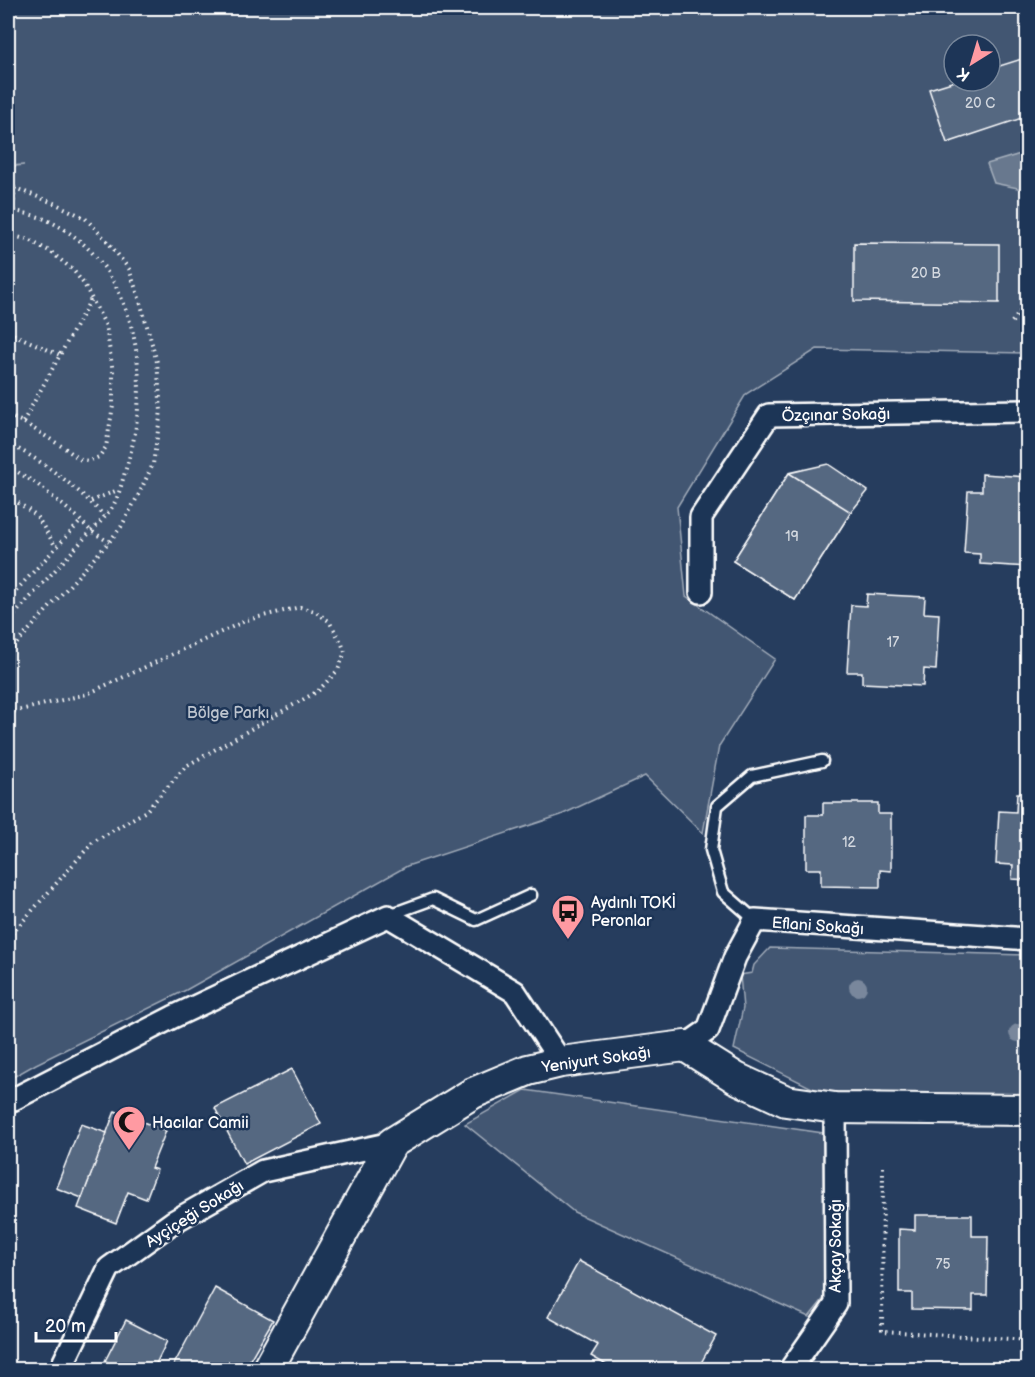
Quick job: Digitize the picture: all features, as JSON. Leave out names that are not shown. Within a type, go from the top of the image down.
[{"type":"street","name":"Özçınar Sokağı","points":[[702,592],[702,517],[769,415],[1028,411]]},
{"type":"street","points":[[8,1102],[173,1017],[388,916],[515,992],[561,1062]]},
{"type":"street","name":"Eflani Sokağı","points":[[685,1046],[708,1030],[735,957],[755,920],[1028,939]]},
{"type":"street","points":[[685,1046],[736,1078],[786,1101],[835,1108],[1028,1110]]},
{"type":"street","name":"Yeniyurt Sokağı","points":[[267,1370],[392,1143],[473,1093],[528,1070],[561,1062],[685,1046]]},
{"type":"street","name":"Akçay Sokağı","points":[[790,1370],[836,1304],[835,1108]]},
{"type":"street","name":"Ayçiçeği Sokağı","points":[[60,1370],[109,1268],[173,1222],[263,1171],[392,1143]]},
{"type":"lane","points":[[755,920],[723,892],[711,850],[717,806],[752,776],[822,761]]},
{"type":"lane","points":[[388,916],[433,899],[476,920],[531,895]]},
{"type":"path","points":[[8,188],[15,188],[85,218],[129,269],[157,362],[161,411],[153,464],[122,526],[8,653]]},
{"type":"path","points":[[8,243],[10,211],[15,188]]},
{"type":"path","points":[[8,622],[114,504],[132,448],[138,416],[140,382],[136,340],[122,299],[104,266],[85,246],[66,231],[47,220],[10,211]]},
{"type":"path","points":[[8,416],[23,422],[81,460],[90,461],[99,457],[106,447],[113,406],[113,372],[106,326],[92,297],[73,270],[51,252],[29,240],[9,235]]},
{"type":"path","points":[[23,422],[92,297]]},
{"type":"path","points":[[1012,322],[1028,302]]},
{"type":"path","points":[[8,332],[60,355]]},
{"type":"path","points":[[8,444],[47,468],[91,501],[104,516]]},
{"type":"path","points":[[8,466],[36,484],[91,531],[109,542]]},
{"type":"path","points":[[91,501],[119,490]]},
{"type":"path","points":[[8,496],[36,515],[56,548]]},
{"type":"path","points":[[8,599],[81,521]]},
{"type":"path","points":[[8,713],[87,694],[247,620],[300,607],[314,611],[329,621],[345,652],[338,669],[318,691],[186,766],[146,812],[93,842],[8,938]]},
{"type":"path","points":[[883,1167],[882,1331],[1028,1340]]},
{"type":"green space","name":"Bölge Parkı","points":[[8,8],[1027,8],[1027,353],[817,349],[746,394],[677,507],[686,596],[775,659],[719,746],[703,833],[645,776],[561,815],[407,866],[186,990],[8,1080],[8,167],[24,165],[8,166]]},
{"type":"green space","points":[[770,948],[1027,955],[1027,1094],[884,1099],[881,1092],[820,1092],[734,1049],[743,1008],[740,975],[752,973],[754,965]]},
{"type":"green space","points":[[525,1090],[823,1133],[825,1297],[809,1317],[574,1212],[465,1124]]},
{"type":"shaded area","points":[[1027,152],[1027,190],[994,183],[987,164]]},
{"type":"building","points":[[1028,57],[1028,116],[947,143],[929,89],[942,85],[942,93],[1002,93],[1002,65]]},
{"type":"building","points":[[854,243],[999,244],[999,303],[854,301]]},
{"type":"building","points":[[828,464],[868,491],[851,512],[795,600],[733,561],[789,473]]},
{"type":"building","points":[[789,473],[851,512],[795,600],[733,561]]},
{"type":"building","points":[[982,474],[1028,477],[1028,567],[980,564],[980,554],[964,553],[968,491],[982,491]]},
{"type":"building","points":[[867,594],[925,597],[924,613],[939,614],[936,670],[924,669],[923,686],[862,683],[862,672],[847,672],[851,605],[866,606]]},
{"type":"building","points":[[1017,793],[1028,794],[1028,880],[1012,879],[1013,865],[996,864],[999,811],[1016,812]]},
{"type":"building","points":[[823,803],[878,803],[878,814],[891,814],[891,871],[880,870],[880,887],[821,886],[821,869],[806,869],[806,815],[823,815]]},
{"type":"building","points":[[292,1069],[321,1124],[244,1164],[215,1108]]},
{"type":"building","name":"Hacılar Camii","points":[[115,1111],[166,1131],[151,1168],[157,1170],[146,1199],[128,1192],[116,1223],[78,1208]]},
{"type":"building","points":[[81,1124],[107,1133],[82,1198],[56,1188]]},
{"type":"building","points":[[915,1215],[972,1215],[972,1236],[988,1236],[987,1295],[973,1295],[973,1310],[912,1309],[912,1293],[899,1293],[899,1229],[915,1230]]},
{"type":"building","points":[[579,1261],[716,1336],[697,1370],[615,1370],[591,1356],[598,1345],[548,1317]]},
{"type":"building","points":[[215,1288],[273,1320],[244,1370],[174,1370],[172,1368]]},
{"type":"building","points":[[126,1320],[167,1341],[153,1370],[122,1370],[105,1361]]},
{"type":"place","name":"Aydınlı TOKİ Peronlar","points":[[568,940]]},
{"type":"place","name":"Hacılar Camii","points":[[129,1151]]}]
